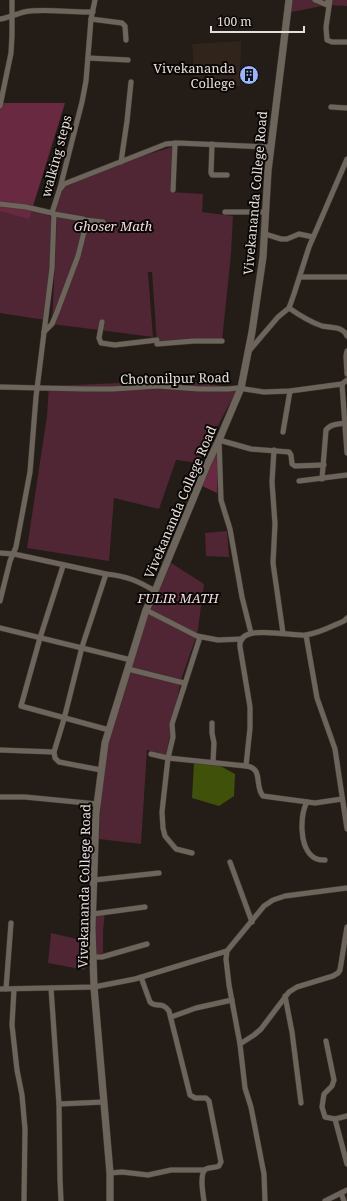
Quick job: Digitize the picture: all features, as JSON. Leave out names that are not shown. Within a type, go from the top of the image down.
[{"type":"street","points":[[0,106],[11,53],[12,0]]},
{"type":"street","name":"walking steps","points":[[0,601],[2,583],[14,554],[32,460],[37,388],[52,260],[53,214],[82,102],[88,58],[91,19],[95,0]]},
{"type":"street","name":"Vivekananda College Road","points":[[110,1201],[110,1173],[94,987],[93,914],[97,804],[105,743],[146,610],[208,463],[242,388],[254,320],[265,234],[265,212],[270,147],[288,0]]},
{"type":"street","points":[[315,0],[327,5],[329,0]]},
{"type":"street","points":[[329,0],[326,27],[327,40],[332,42],[347,42]]},
{"type":"street","points":[[0,18],[24,12],[93,12]]},
{"type":"street","points":[[91,19],[122,23],[125,26],[126,40]]},
{"type":"street","points":[[88,58],[128,60]]},
{"type":"street","points":[[121,162],[128,121],[131,82]]},
{"type":"street","points":[[331,107],[347,108]]},
{"type":"street","points":[[60,188],[64,184],[160,147],[175,143],[270,147]]},
{"type":"street","points":[[173,190],[175,143]]},
{"type":"street","points":[[212,144],[211,173],[227,175]]},
{"type":"street","points":[[248,354],[252,347],[278,317],[289,308],[313,237],[347,159]]},
{"type":"street","points":[[0,204],[26,207],[53,214],[103,222]]},
{"type":"street","points":[[225,212],[265,212]]},
{"type":"street","points":[[44,332],[52,324],[78,256],[83,240],[86,220]]},
{"type":"street","points":[[265,234],[281,239],[287,239],[299,234],[313,237]]},
{"type":"street","points":[[300,277],[347,277]]},
{"type":"street","points":[[289,308],[312,322],[322,326],[341,329],[347,336]]},
{"type":"street","points":[[102,322],[99,338],[101,343],[115,345],[157,342],[222,341]]},
{"type":"street","points":[[347,351],[347,374]]},
{"type":"street","points":[[347,380],[342,384],[347,453]]},
{"type":"street","name":"Chotonilpur Road","points":[[0,387],[112,389],[158,386],[199,389],[242,388],[264,392],[290,391],[342,384]]},
{"type":"street","points":[[283,432],[290,391]]},
{"type":"street","points":[[322,479],[326,430],[328,426],[345,423]]},
{"type":"street","points":[[251,634],[242,597],[230,529],[221,500],[219,440],[248,448],[289,452],[292,455],[292,464],[295,466],[324,465]]},
{"type":"street","points":[[274,450],[272,482],[275,524],[273,563],[283,633]]},
{"type":"street","points":[[299,481],[347,475]]},
{"type":"street","points":[[0,553],[14,554],[63,566],[106,574],[121,575],[132,578],[155,591]]},
{"type":"street","points":[[63,566],[40,638],[21,706],[64,719],[109,730]]},
{"type":"street","points":[[101,770],[59,762],[55,758],[54,752],[82,647],[106,574]]},
{"type":"street","points":[[146,610],[200,637],[218,640],[242,639],[251,634],[283,633],[306,635],[344,621],[347,618]]},
{"type":"street","points":[[0,628],[131,660]]},
{"type":"street","points":[[306,635],[316,698],[335,749],[347,829]]},
{"type":"street","points":[[192,853],[176,849],[165,836],[162,812],[168,758],[173,737],[172,724],[200,637]]},
{"type":"street","points":[[242,639],[240,643],[250,707],[250,728],[246,766]]},
{"type":"street","points":[[128,669],[184,683]]},
{"type":"street","points":[[212,723],[214,762]]},
{"type":"street","points":[[0,750],[54,752]]},
{"type":"street","points":[[151,754],[168,758],[252,767],[255,769],[259,780],[260,793],[263,796],[315,803],[342,799]]},
{"type":"street","points":[[0,797],[25,797],[97,804]]},
{"type":"street","points":[[307,802],[304,807],[302,824],[304,845],[313,858],[318,861],[325,860]]},
{"type":"street","points":[[230,862],[252,922]]},
{"type":"street","points":[[94,880],[158,874]]},
{"type":"street","points":[[0,989],[94,987],[141,977],[227,951],[267,903],[279,898],[347,888]]},
{"type":"street","points":[[93,914],[145,907]]},
{"type":"street","points":[[6,989],[11,923]]},
{"type":"street","points":[[240,1044],[261,1029],[288,992],[297,987],[334,976],[338,973],[340,970],[347,927]]},
{"type":"street","points":[[94,957],[102,957],[147,944]]},
{"type":"street","points":[[227,951],[226,959],[240,1044],[246,1092],[251,1107],[264,1174],[265,1201]]},
{"type":"street","points":[[110,1173],[122,1172],[148,1175],[171,1170],[204,1170],[207,1168],[216,1167],[220,1162],[209,1101],[206,1098],[195,1098],[190,1095],[169,1011],[164,1006],[154,1005],[150,1002],[141,977]]},
{"type":"street","points":[[51,988],[59,1104],[61,1201]]},
{"type":"street","points":[[14,989],[12,1025],[17,1070],[22,1095],[25,1129],[24,1201]]},
{"type":"street","points":[[285,996],[292,1032],[301,1103]]},
{"type":"street","points":[[171,1017],[196,1008],[232,1000]]},
{"type":"street","points":[[326,1040],[334,1083],[324,1094],[322,1111],[325,1116],[335,1119],[347,1116]]},
{"type":"street","points":[[59,1104],[104,1102]]},
{"type":"street","points":[[335,1119],[347,1164]]},
{"type":"street","points":[[204,1170],[202,1173],[204,1201]]},
{"type":"street","points":[[325,1201],[347,1190]]},
{"type":"street","points":[[341,1193],[344,1201]]},
{"type":"shaded area","points":[[241,41],[240,86],[195,86],[192,44]]},
{"type":"shaded area","points":[[0,103],[65,103],[29,219],[0,211]]},
{"type":"shaded area","points":[[218,449],[217,493],[200,485]]},
{"type":"shaded area","points":[[213,762],[235,774],[234,796],[219,806],[192,798],[194,764]]},
{"type":"green space","points":[[288,0],[347,0],[347,6],[327,5],[287,13]]},
{"type":"green space","name":"Ghoser Math","points":[[172,147],[170,192],[203,194],[202,212],[233,216],[231,254],[222,341],[157,344],[152,272],[148,272],[153,337],[52,324],[57,217],[53,212],[64,186],[113,165]]},
{"type":"green space","points":[[0,202],[25,206],[54,218],[45,320],[0,313]]},
{"type":"green space","points":[[184,381],[238,388],[198,463],[176,460],[159,509],[114,498],[109,561],[27,548],[47,416],[49,386]]},
{"type":"green space","points":[[227,531],[229,557],[206,556],[205,533]]},
{"type":"green space","name":"FULIR MATH","points":[[168,561],[204,584],[197,636],[181,680],[166,755],[147,750],[141,844],[99,839],[102,770],[109,737],[114,726],[129,665],[146,610]]},
{"type":"green space","points":[[105,910],[103,953],[96,955],[95,911]]},
{"type":"green space","points":[[51,933],[85,941],[85,970],[48,963]]},
{"type":"place","name":"Vivekananda College","points":[[249,75]]}]
